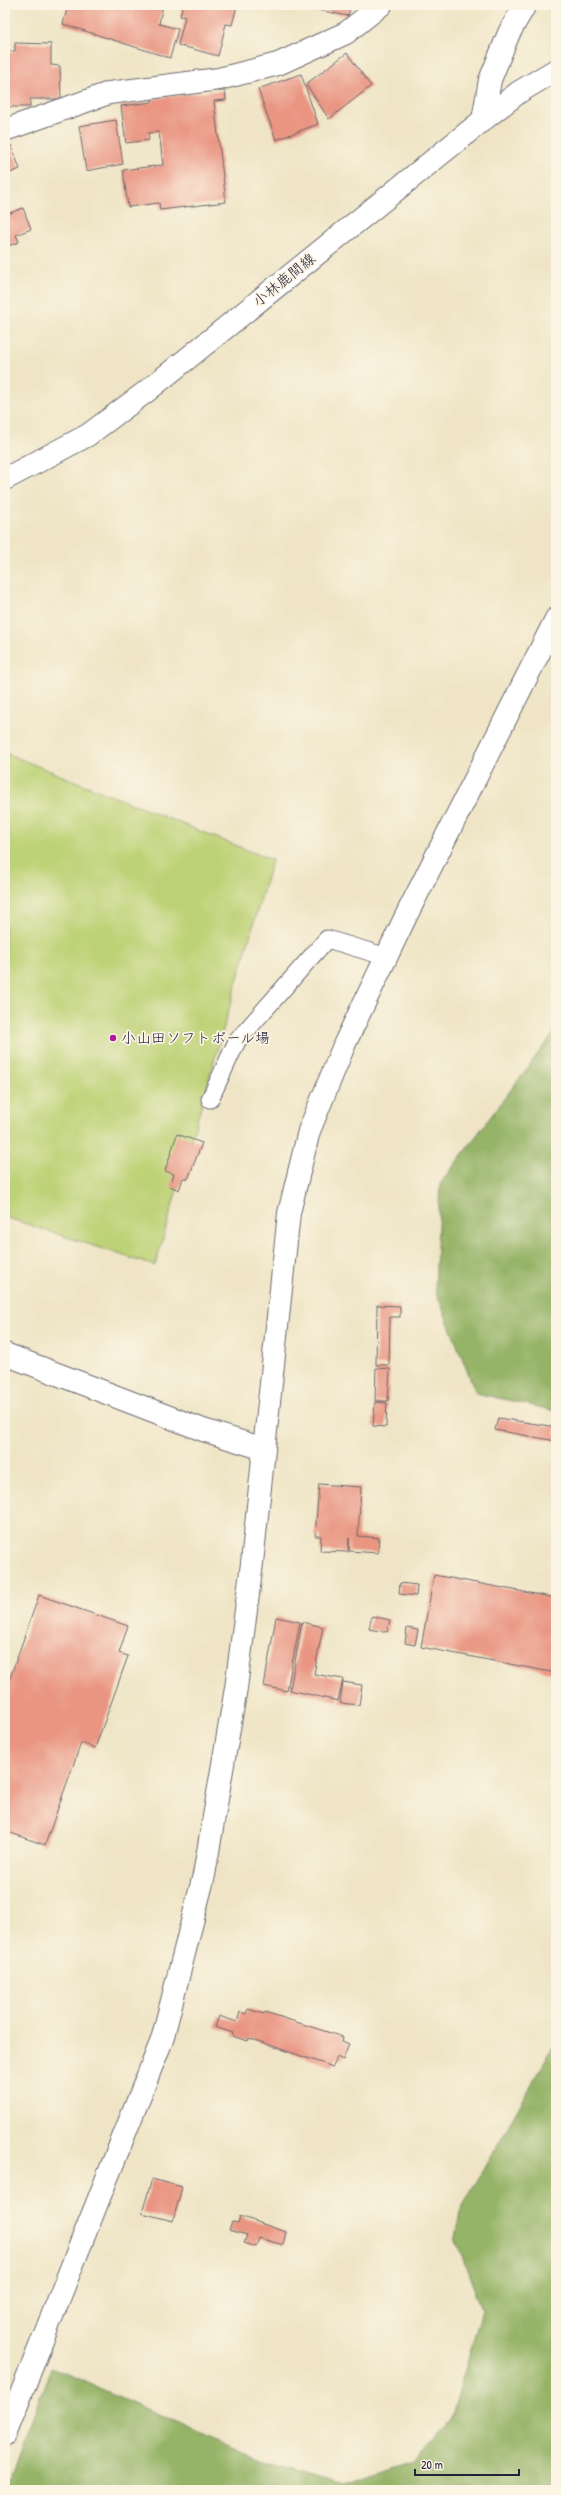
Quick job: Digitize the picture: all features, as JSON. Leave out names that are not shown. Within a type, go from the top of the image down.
[{"type":"street","points":[[5,130],[109,94],[219,79],[278,64],[346,33],[381,5]]},
{"type":"street","points":[[483,120],[490,80],[510,32],[525,5]]},
{"type":"street","name":"小林鹿間線","points":[[5,479],[88,435],[147,391],[483,120],[519,92],[556,70]]},
{"type":"street","points":[[5,2434],[162,2040],[180,1975],[204,1875],[236,1688],[264,1449],[289,1213],[309,1131],[345,1043],[556,619]]},
{"type":"street","points":[[5,1354],[203,1430],[264,1449]]},
{"type":"lane","points":[[210,1099],[238,1042],[327,939],[387,956]]},
{"type":"green space","name":"小山田ソフトボール場","points":[[5,753],[272,860],[155,1266],[5,1217]]},
{"type":"green space","points":[[556,1030],[556,1411],[476,1393],[435,1289],[440,1184]]},
{"type":"green space","points":[[556,2042],[556,2490],[6,2490],[51,2367],[259,2458],[341,2482],[418,2459],[451,2419],[482,2310],[455,2237],[460,2211]]},
{"type":"building","points":[[68,5],[163,5],[159,24],[178,29],[170,58],[63,24]]},
{"type":"building","points":[[183,5],[237,6],[232,25],[226,24],[218,56],[178,45],[185,17],[180,16]]},
{"type":"building","points":[[293,5],[351,5],[348,16]]},
{"type":"building","points":[[15,43],[51,44],[51,65],[60,66],[61,99],[30,99],[30,107],[5,107],[5,51],[15,51]]},
{"type":"building","points":[[347,53],[371,86],[329,119],[306,84]]},
{"type":"building","points":[[301,74],[318,124],[276,140],[258,89]]},
{"type":"building","points":[[212,91],[225,91],[226,100],[214,101],[226,202],[160,210],[159,203],[128,207],[123,170],[163,165],[159,132],[148,133],[149,140],[126,143],[121,106],[152,102],[152,99]]},
{"type":"building","points":[[116,120],[123,164],[86,171],[79,126]]},
{"type":"building","points":[[11,145],[20,169],[5,175],[5,147]]},
{"type":"building","points":[[23,208],[31,229],[16,235],[19,242],[5,247],[5,215]]},
{"type":"building","points":[[177,1134],[202,1143],[188,1179],[183,1178],[179,1190],[170,1186],[174,1174],[165,1171]]},
{"type":"building","points":[[377,1305],[400,1306],[400,1317],[390,1317],[389,1365],[376,1365]]},
{"type":"building","points":[[376,1368],[390,1369],[388,1401],[375,1401]]},
{"type":"building","points":[[375,1402],[387,1403],[386,1427],[373,1426]]},
{"type":"building","points":[[498,1418],[556,1427],[556,1441],[495,1430]]},
{"type":"building","points":[[319,1484],[361,1487],[358,1536],[379,1538],[378,1553],[349,1551],[349,1538],[348,1552],[320,1551],[321,1536],[315,1536]]},
{"type":"building","points":[[434,1575],[556,1598],[556,1673],[421,1647]]},
{"type":"building","points":[[400,1583],[417,1585],[416,1596],[399,1594]]},
{"type":"building","points":[[39,1595],[128,1626],[119,1653],[128,1656],[95,1748],[81,1743],[45,1845],[5,1831],[5,1692]]},
{"type":"building","points":[[372,1616],[390,1620],[387,1632],[369,1629]]},
{"type":"building","points":[[276,1617],[300,1622],[287,1691],[264,1686]]},
{"type":"building","points":[[302,1622],[323,1627],[314,1674],[343,1679],[338,1701],[290,1690]]},
{"type":"building","points":[[407,1628],[418,1630],[415,1645],[405,1643]]},
{"type":"building","points":[[343,1682],[362,1685],[359,1705],[340,1703]]},
{"type":"building","points":[[248,2009],[264,2014],[265,2012],[343,2037],[342,2041],[349,2044],[343,2060],[337,2057],[333,2067],[249,2038],[248,2041],[232,2036],[233,2033],[215,2027],[219,2016],[237,2022],[240,2012],[246,2014]]},
{"type":"building","points":[[152,2179],[182,2187],[173,2221],[142,2213]]},
{"type":"building","points":[[240,2216],[286,2232],[283,2245],[259,2238],[256,2247],[244,2243],[247,2235],[229,2230],[232,2222],[238,2223]]},
{"type":"place","name":"小山田ソフトボール場","points":[[113,1038]]}]
